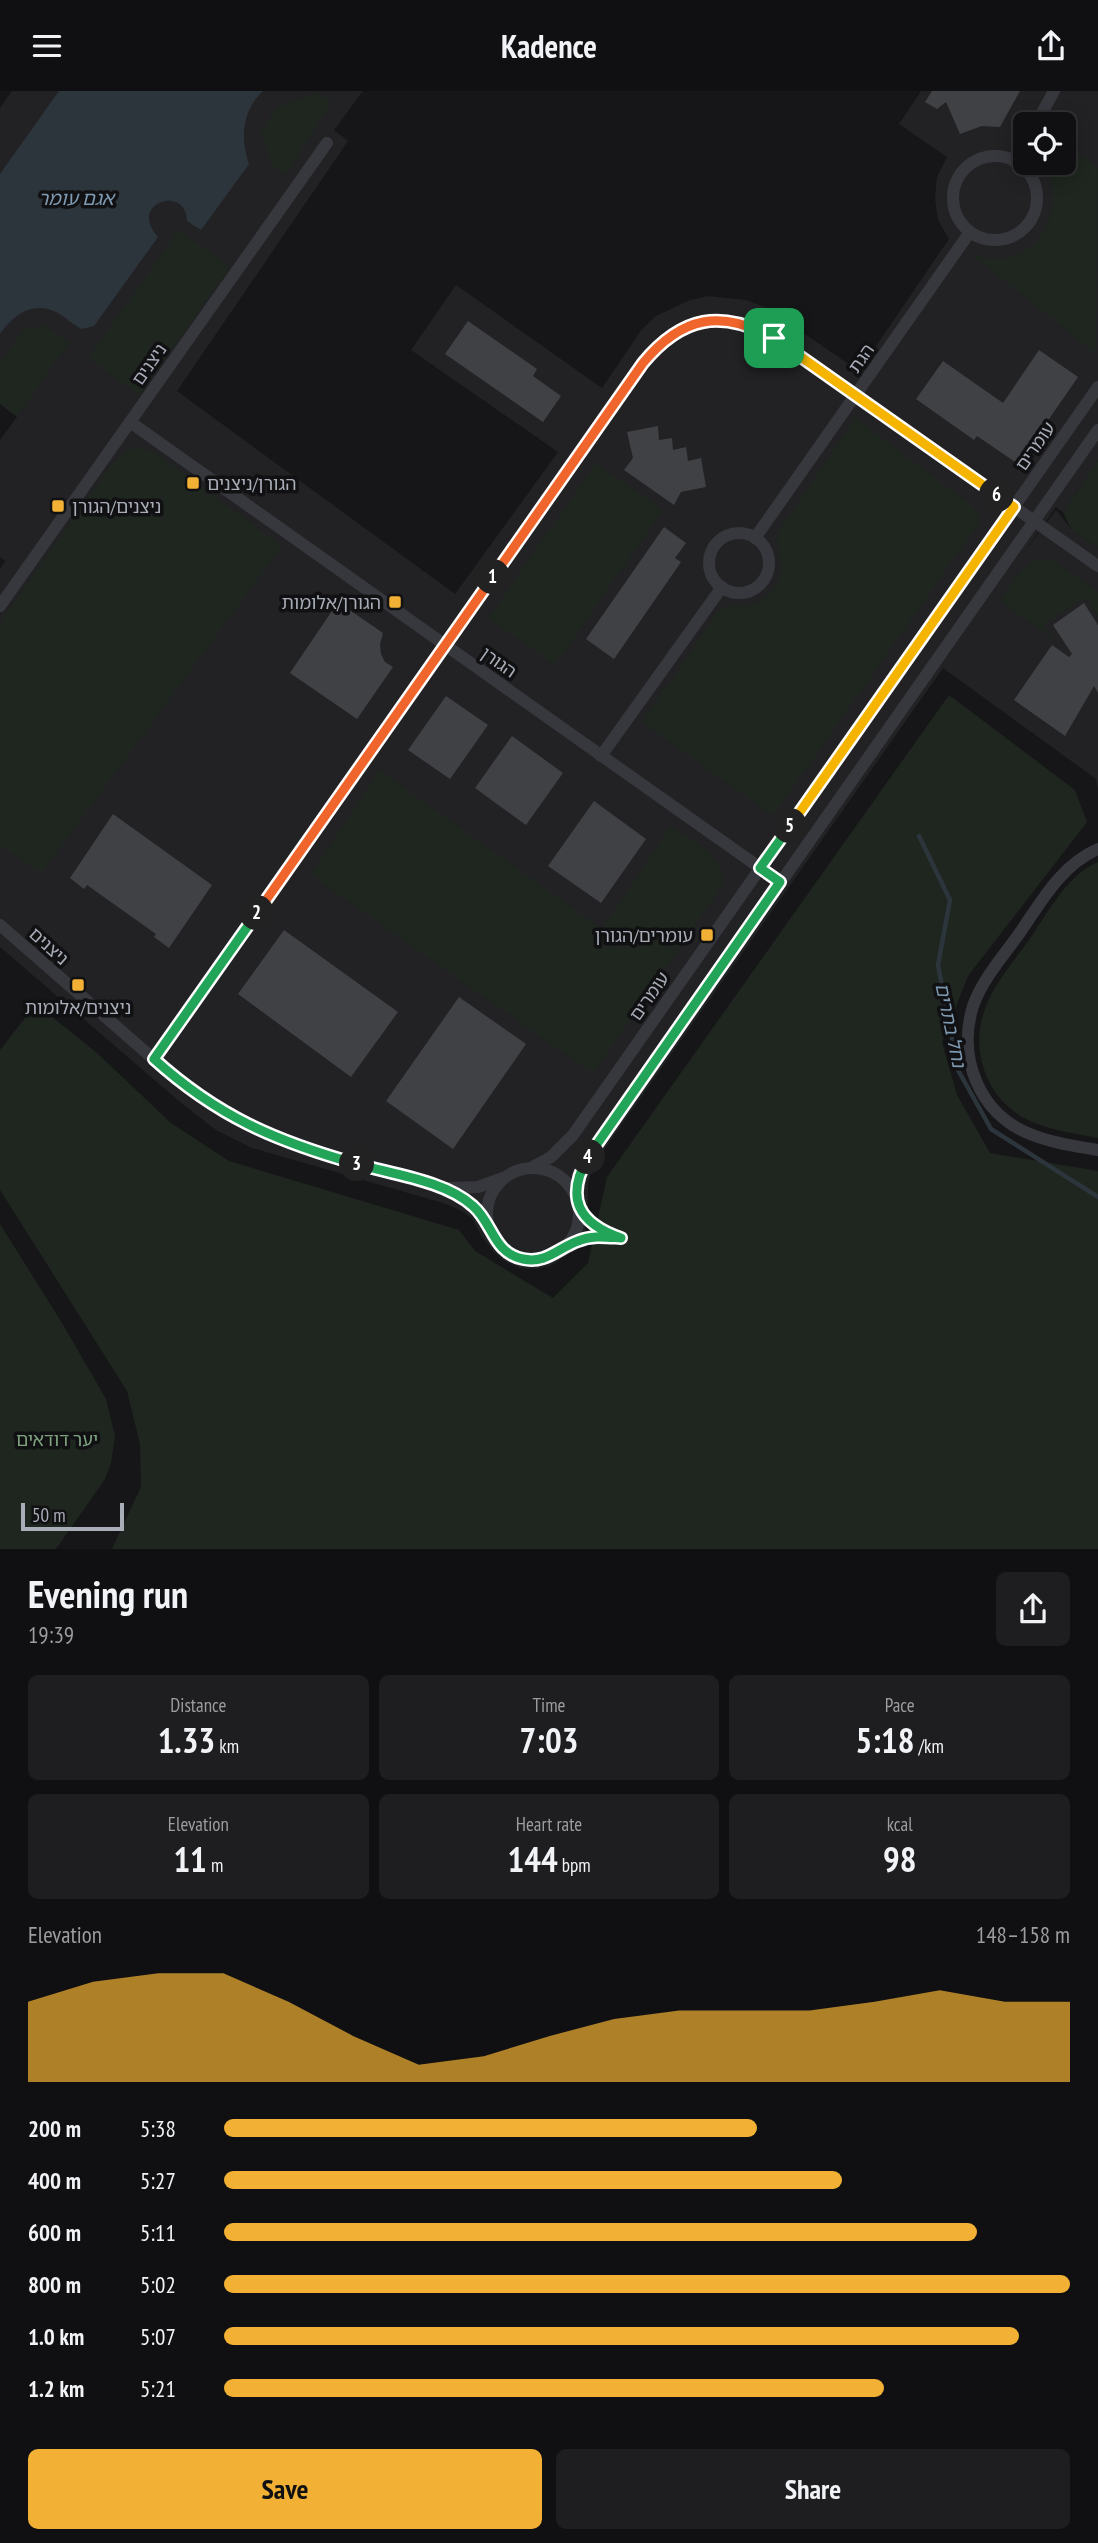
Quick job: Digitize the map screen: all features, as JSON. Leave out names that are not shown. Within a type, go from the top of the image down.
[{"type":"street","points":[[1043,112],[1054,91]]},
{"type":"street","name":"ניצנים","points":[[0,605],[327,143]]},
{"type":"street","points":[[1013,161],[1002,157],[985,157],[970,164],[959,175],[953,191],[954,208],[960,222],[970,232],[987,240],[1004,239],[1019,233],[1030,221],[1036,205],[1035,188],[1029,175]]},
{"type":"street","name":"הגת","points":[[755,538],[970,232]]},
{"type":"street","points":[[154,1059],[643,363],[669,336],[701,321],[718,320],[746,324],[774,338],[1098,566]]},
{"type":"street","name":"עומרים","points":[[531,1168],[551,1157],[573,1135],[1098,387]]},
{"type":"street","name":"הגורן","points":[[130,422],[780,882]]},
{"type":"street","points":[[559,1252],[566,1246],[578,1222],[578,1182],[588,1157],[1098,430]]},
{"type":"street","points":[[733,534],[745,534],[755,538],[764,546],[768,557],[764,580],[756,588],[746,592],[734,593],[722,587],[710,570],[710,558],[715,547],[722,539],[733,534]]},
{"type":"street","points":[[601,756],[722,587]]},
{"type":"street","points":[[1098,849],[1077,860],[1052,887],[987,979],[974,1004],[967,1029],[968,1055],[974,1079],[986,1101],[1005,1120],[1028,1134],[1098,1150]]},
{"type":"street","name":"ניצנים","points":[[0,925],[208,1103],[266,1134],[331,1157],[438,1187],[471,1204],[488,1224]]},
{"type":"street","points":[[531,1168],[558,1175],[570,1188],[582,1215],[592,1224],[621,1238],[584,1239],[559,1252],[534,1260],[516,1257],[501,1247],[488,1224],[487,1206],[490,1197],[506,1176],[531,1168]]},
{"type":"street","name":"ניצנים","points":[[438,1187],[470,1188],[486,1185],[506,1176]]},
{"type":"shaded area","points":[[12,91],[363,91],[334,130],[348,141],[177,391],[455,594],[558,452],[411,350],[456,285],[602,388],[642,329],[656,316],[690,300],[708,296],[746,300],[765,307],[859,371],[949,239],[938,220],[935,199],[937,177],[947,157],[899,124],[921,91],[1098,91],[1098,460],[1063,512],[1056,507],[1023,554],[1056,510],[1071,529],[1098,548],[1098,790],[1096,779],[943,668],[594,1164],[588,1183],[588,1216],[583,1238],[575,1250],[550,1266],[520,1268],[506,1262],[494,1252],[472,1218],[460,1210],[252,1148],[216,1130],[0,947],[0,569],[5,561],[0,557],[0,440],[17,417],[0,404],[0,108]]},
{"type":"green space","points":[[319,93],[332,103],[285,175],[271,164],[261,133],[276,108]]},
{"type":"green space","points":[[1076,153],[1098,168],[1097,355],[971,254],[989,259],[1010,257],[1026,250],[1038,240],[1052,211],[1048,175],[1076,175]]},
{"type":"green space","points":[[179,230],[230,267],[140,395],[88,358]]},
{"type":"green space","points":[[44,325],[69,343],[17,416],[0,404],[0,363],[24,330]]},
{"type":"green space","points":[[856,418],[972,506],[978,514],[979,523],[773,816],[642,722],[718,612],[728,607],[757,603],[772,592],[781,569],[778,531]]},
{"type":"green space","points":[[142,448],[157,454],[282,546],[41,874],[0,845],[0,622],[112,464],[130,449]]},
{"type":"green space","points":[[1098,460],[1098,548],[1071,529],[1063,512]]},
{"type":"green space","points":[[596,463],[663,510],[555,665],[488,618]]},
{"type":"green space","points":[[1038,558],[1053,561],[1098,592],[1098,616],[1085,598],[1043,624],[1054,640],[1000,601],[1022,569]]},
{"type":"green space","points":[[949,695],[1075,790],[1087,822],[968,976],[942,1042],[957,1095],[990,1153],[1098,1171],[1098,1549],[112,1549],[141,1487],[140,1444],[127,1391],[0,1190],[0,1050],[36,1004],[97,1053],[171,1123],[229,1161],[459,1230],[475,1251],[553,1298],[588,1263],[607,1177]]},
{"type":"green space","points":[[379,770],[602,929],[670,826],[699,844],[716,860],[723,879],[720,890],[593,1074],[311,875]]},
{"type":"green space","points":[[1098,862],[1098,1138],[1050,1128],[1019,1115],[995,1091],[987,1077],[979,1043],[985,1009],[999,981],[1068,885]]},
{"type":"green space","name":"יער דודאים","points":[[0,1224],[106,1399],[115,1436],[111,1463],[105,1479],[56,1549],[0,1549]]},
{"type":"water","name":"אגם עומר","points":[[59,91],[263,91],[251,107],[245,125],[244,144],[249,164],[201,230],[187,221],[184,210],[178,203],[161,202],[153,207],[149,215],[150,225],[158,237],[94,326],[82,329],[58,313],[41,308],[18,315],[0,334],[0,174]]},
{"type":"building","points":[[932,91],[1020,91],[1000,127],[982,126],[960,134],[946,102],[937,109],[925,102]]},
{"type":"building","points":[[468,321],[537,369],[533,376],[561,396],[543,422],[445,354]]},
{"type":"building","points":[[1039,350],[1078,377],[1018,464],[977,436],[974,440],[916,399],[943,361],[1003,403]]},
{"type":"building","points":[[658,426],[659,440],[672,438],[673,450],[686,447],[688,461],[701,458],[706,487],[681,492],[674,505],[624,470],[633,458],[627,432]]},
{"type":"building","points":[[664,527],[686,543],[675,558],[681,562],[614,659],[586,639]]},
{"type":"building","points":[[338,602],[383,633],[381,654],[385,662],[393,667],[357,719],[290,673]]},
{"type":"building","points":[[1084,603],[1098,625],[1098,693],[1094,686],[1065,736],[1014,700],[1052,645],[1069,657],[1072,654],[1053,625]]},
{"type":"building","points":[[446,696],[488,725],[450,779],[408,750]]},
{"type":"building","points":[[512,736],[563,773],[526,825],[475,788]]},
{"type":"building","points":[[594,801],[646,839],[601,903],[548,866]]},
{"type":"building","points":[[113,814],[212,885],[169,948],[154,937],[156,934],[87,885],[84,889],[70,878]]},
{"type":"building","points":[[284,930],[398,1012],[351,1077],[238,994]]},
{"type":"building","points":[[459,997],[526,1044],[453,1149],[386,1101]]},
{"type":"waterway","name":"נחל בתרים","points":[[919,836],[950,900],[938,965],[958,1070],[991,1129],[1098,1197]]},
{"type":"place","name":"הגורן/ניצנים","points":[[193,483]]},
{"type":"place","name":"ניצנים/הגורן","points":[[58,506]]},
{"type":"place","name":"הגורן/אלומות","points":[[395,602]]},
{"type":"place","name":"עומרים/הגורן","points":[[707,935]]},
{"type":"place","name":"ניצנים/אלומות","points":[[78,985]]},
{"type":"route","points":[[701,321],[736,321],[774,338],[1014,507],[760,868],[780,882],[584,1164],[576,1197],[582,1215],[597,1228],[621,1238],[584,1239],[543,1259],[516,1257],[501,1247],[483,1216],[458,1195],[266,1134],[208,1103],[154,1059],[643,363],[669,336],[701,321]]}]
